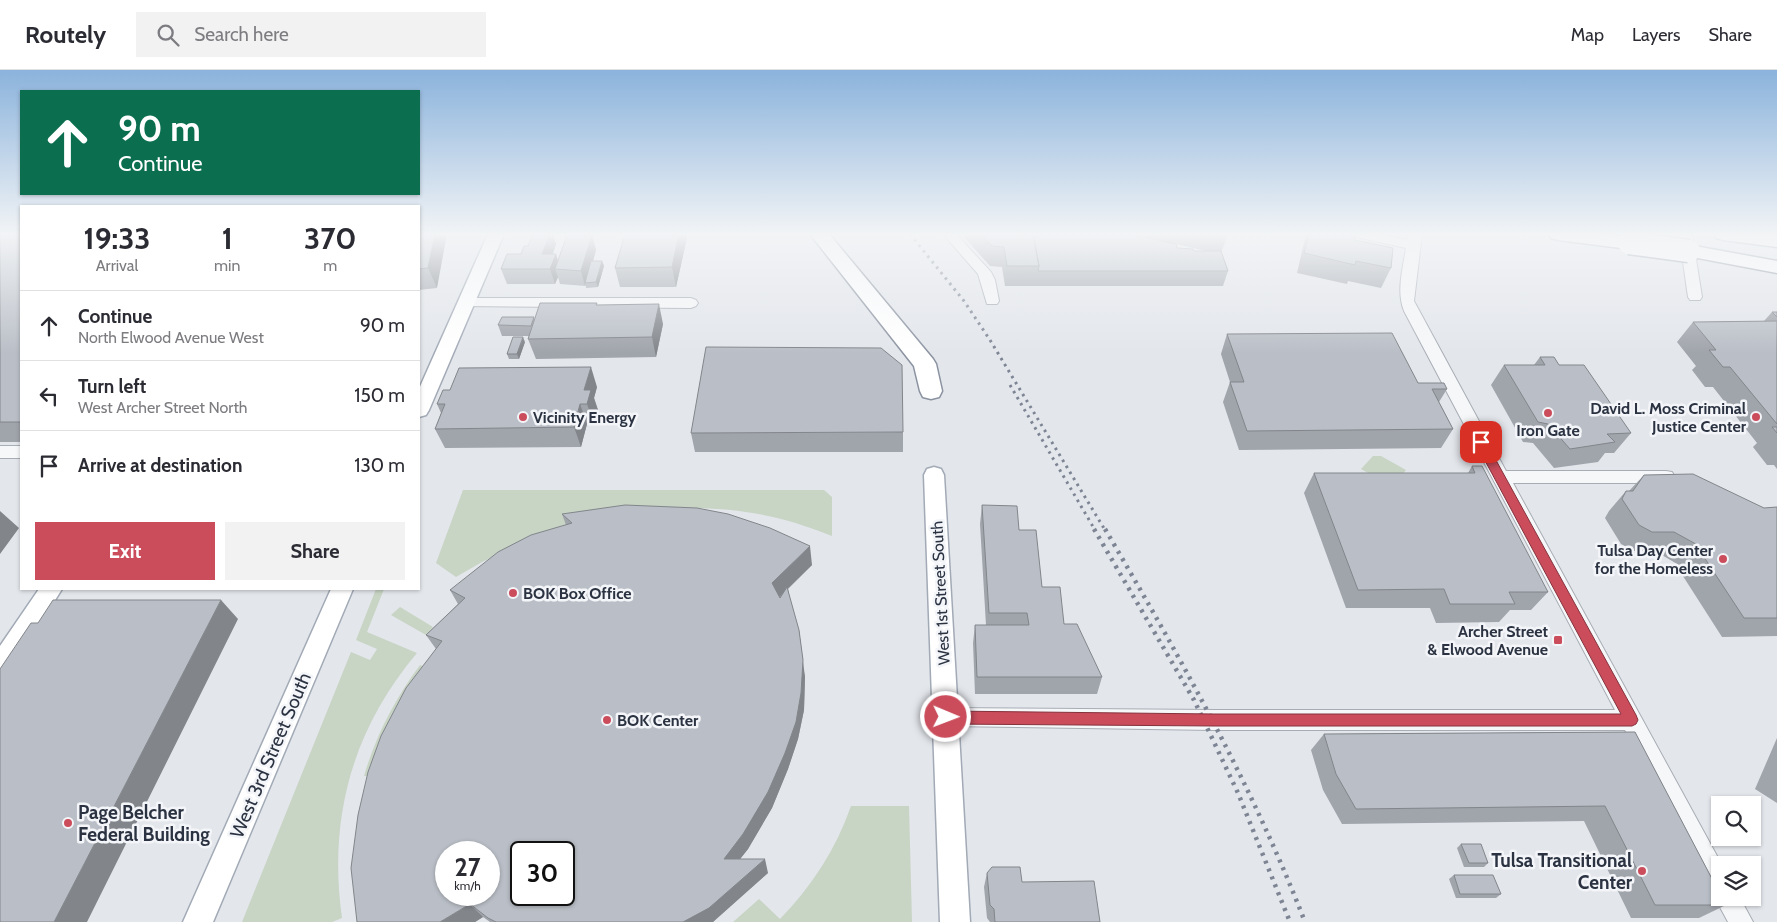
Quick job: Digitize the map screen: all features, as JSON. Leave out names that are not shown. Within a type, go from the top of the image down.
[{"type":"highway","points":[[851,274],[925,364],[931,391]]},
{"type":"main road","points":[[420,408],[479,274]]},
{"type":"main road","points":[[420,377],[442,358]]},
{"type":"main road","name":"West 1st Street South","points":[[934,475],[954,922]]},
{"type":"main road","points":[[0,666],[50,590]]},
{"type":"main road","name":"West 3rd Street South","points":[[198,922],[342,590]]},
{"type":"street","points":[[985,274],[992,301]]},
{"type":"street","points":[[1410,274],[1407,301],[1411,311],[1711,867]]},
{"type":"street","points":[[1691,274],[1695,297]]},
{"type":"street","points":[[466,303],[691,302]]},
{"type":"street","points":[[0,452],[20,452]]},
{"type":"street","points":[[1499,477],[1686,477]]},
{"type":"street","points":[[946,717],[1209,720],[1632,720]]},
{"type":"street","points":[[1732,906],[1741,922]]},
{"type":"green space","points":[[1373,456],[1381,456],[1406,470],[1394,484],[1388,484],[1361,469]]},
{"type":"green space","points":[[463,490],[824,490],[832,497],[832,536],[815,529],[765,515],[731,510],[695,508],[691,521],[513,547],[456,577],[436,563]]},
{"type":"green space","points":[[376,590],[384,590],[367,632],[417,653],[395,682],[376,713],[361,745],[350,777],[342,811],[339,846],[342,918],[332,922],[242,922],[351,652],[370,660],[377,649],[356,640]]},
{"type":"green space","points":[[400,607],[433,627],[426,635],[391,615]]},
{"type":"green space","points":[[420,665],[436,671],[379,776],[364,776],[374,746],[387,718],[402,691]]},
{"type":"green space","points":[[851,806],[909,806],[912,922],[733,922],[759,899],[780,919],[813,880],[822,866],[838,837]]},
{"type":"building","points":[[0,274],[20,274],[20,422],[0,422]]},
{"type":"building","points":[[588,274],[598,274],[596,282],[585,283]]},
{"type":"building","points":[[540,303],[597,303],[596,305],[659,304],[652,337],[528,339]]},
{"type":"building","points":[[502,317],[534,317],[531,326],[498,325]]},
{"type":"building","points":[[1777,321],[1777,424],[1730,367],[1723,367],[1709,350],[1716,350],[1693,322]]},
{"type":"building","points":[[1392,333],[1418,383],[1444,383],[1447,389],[1432,389],[1453,429],[1247,431],[1230,382],[1244,382],[1227,334]]},
{"type":"building","points":[[513,337],[523,337],[517,354],[507,354]]},
{"type":"building","points":[[706,347],[881,348],[902,365],[903,432],[691,433]]},
{"type":"building","points":[[1540,357],[1554,357],[1559,365],[1584,365],[1631,433],[1607,434],[1615,442],[1570,449],[1548,424],[1538,422],[1504,365],[1545,365]]},
{"type":"building","points":[[591,367],[584,390],[591,390],[587,404],[580,404],[574,427],[435,429],[445,404],[437,404],[443,390],[450,390],[459,368]]},
{"type":"building","points":[[1472,466],[1482,466],[1548,592],[1509,592],[1515,604],[1450,604],[1444,589],[1358,590],[1314,473],[1475,473]]},
{"type":"building","name":"Tulsa Day Center for the Homeless","points":[[1693,474],[1764,508],[1777,507],[1777,618],[1744,618],[1702,554],[1708,554],[1705,549],[1674,532],[1652,532],[1639,525],[1622,499],[1626,491],[1633,491],[1644,475]]},
{"type":"building","name":"BOK Center","points":[[625,505],[697,508],[728,514],[770,528],[810,546],[772,583],[780,598],[787,587],[799,630],[803,660],[801,693],[796,722],[768,792],[743,834],[724,859],[765,859],[709,908],[683,922],[496,922],[473,906],[500,906],[500,841],[435,841],[435,906],[467,906],[440,922],[357,922],[351,868],[358,815],[368,772],[381,736],[406,688],[442,641],[426,635],[465,598],[450,590],[498,552],[531,535],[572,523],[562,514]]},
{"type":"building","points":[[982,505],[1017,506],[1019,530],[1036,530],[1042,587],[1060,587],[1064,624],[1077,624],[1102,677],[977,677],[975,625],[1029,625],[1027,613],[989,613]]},
{"type":"building","name":"Page Belcher Federal Building","points":[[53,600],[221,600],[54,922],[0,922],[0,669],[31,623],[38,623]]},
{"type":"building","name":"Tulsa Transitional Center","points":[[1635,732],[1711,877],[1711,905],[1655,905],[1605,806],[1356,809],[1336,774],[1324,734]]},
{"type":"building","points":[[1461,844],[1481,844],[1488,863],[1469,863]]},
{"type":"building","points":[[992,867],[1020,867],[1022,882],[1094,881],[1100,922],[995,922],[994,909],[990,905],[987,873]]},
{"type":"building","points":[[1454,875],[1493,875],[1501,894],[1460,894]]},
{"type":"railway","points":[[942,274],[964,301],[990,340],[1105,530]]},
{"type":"railway","points":[[1010,385],[1095,530]]},
{"type":"railway","points":[[1094,529],[1194,700],[1238,793],[1290,922]]},
{"type":"railway","points":[[1105,529],[1187,673],[1238,770],[1262,820],[1305,922]]},
{"type":"place","name":"Iron Gate","points":[[1548,413]]},
{"type":"place","name":"Vicinity Energy","points":[[523,417]]},
{"type":"place","name":"David L. Moss Criminal Justice Center","points":[[1756,417]]},
{"type":"place","name":"Tulsa Day Center for the Homeless","points":[[1723,559]]},
{"type":"place","name":"BOK Box Office","points":[[513,593]]},
{"type":"place","name":"Archer Street & Elwood Avenue","points":[[1558,640]]},
{"type":"place","name":"BOK Center","points":[[607,720]]},
{"type":"place","name":"Page Belcher Federal Building","points":[[68,823]]},
{"type":"place","name":"Tulsa Transitional Center","points":[[1642,871]]},
{"type":"route","points":[[946,717],[1214,720],[1632,720],[1481,442]]}]
